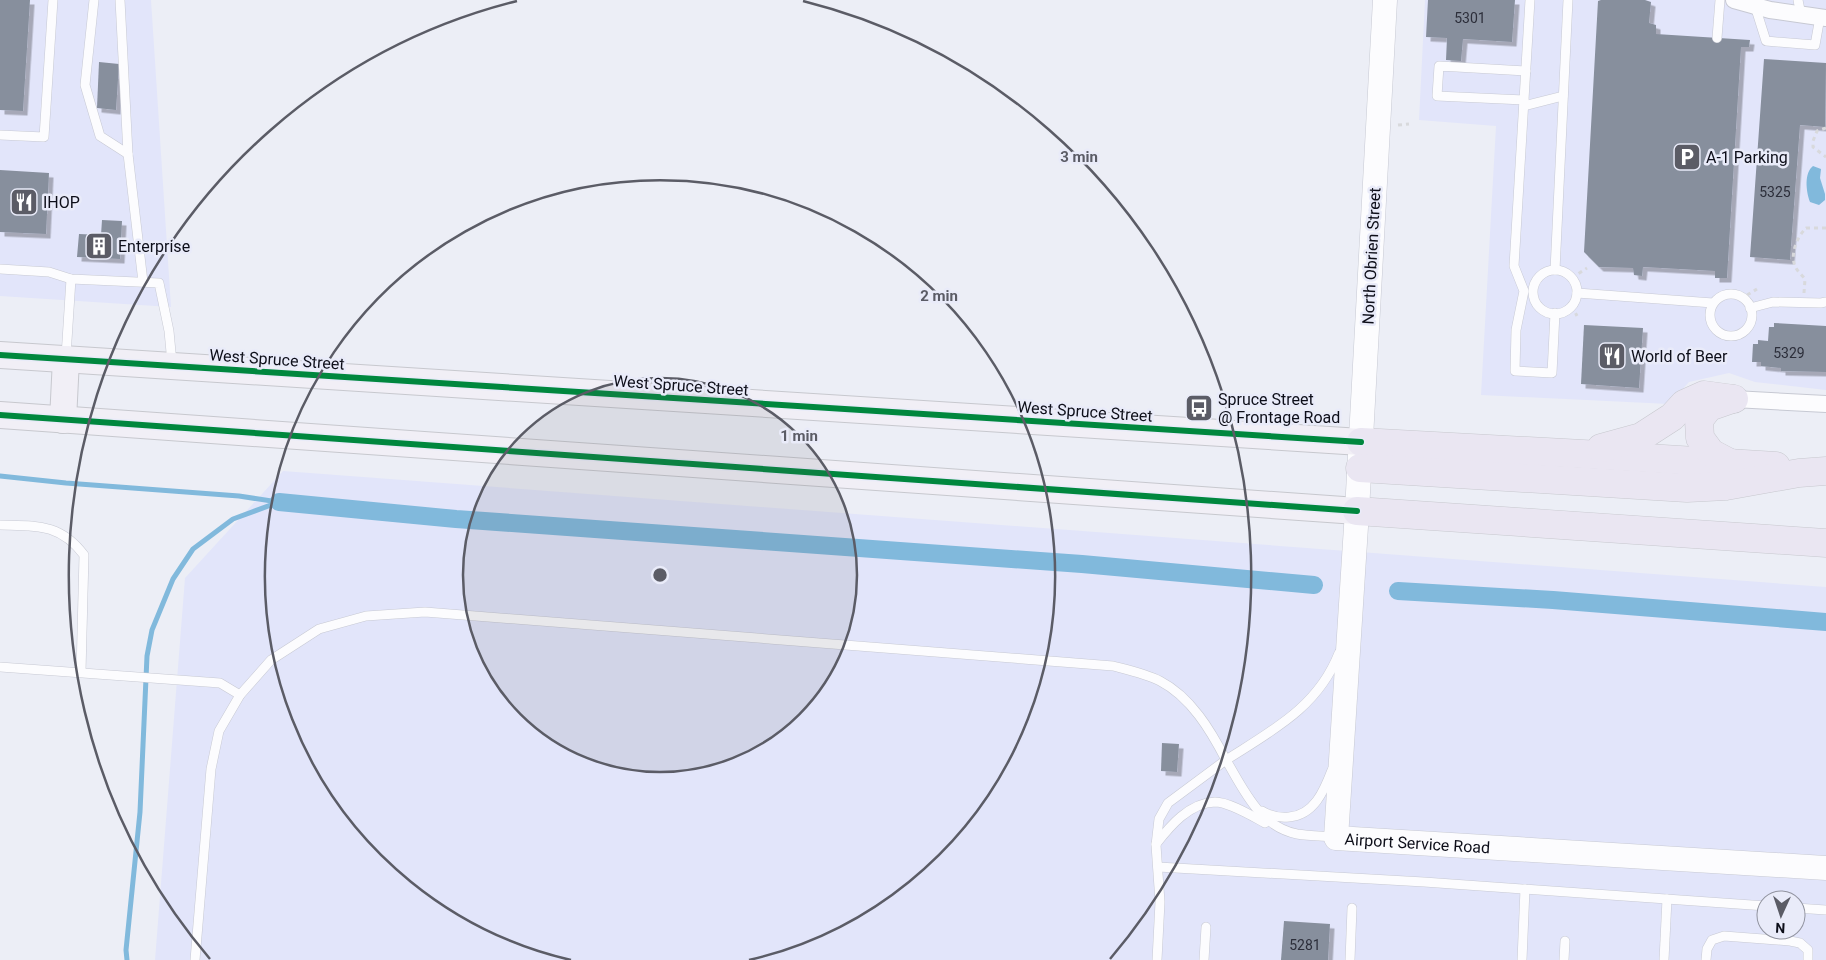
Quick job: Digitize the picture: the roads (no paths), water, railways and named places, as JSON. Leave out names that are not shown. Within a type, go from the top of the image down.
[{"type":"highway","points":[[1583,454],[1641,437],[1672,418],[1684,404],[1704,395],[1734,399]]},
{"type":"highway","points":[[1730,463],[1711,453],[1700,438],[1699,420],[1710,407],[1734,399]]},
{"type":"highway","points":[[1360,455],[1583,454],[1826,470]]},
{"type":"highway","points":[[1360,455],[1687,488],[1726,486],[1826,470]]},
{"type":"highway","points":[[1357,511],[1826,543]]},
{"type":"main road","name":"West Spruce Street","points":[[0,355],[172,366],[1360,455]]},
{"type":"main road","points":[[62,420],[66,359]]},
{"type":"main road","points":[[0,415],[1357,511]]},
{"type":"street","name":"North Obrien Street","points":[[1357,511],[1386,0]]},
{"type":"street","points":[[1734,0],[1770,10],[1799,7],[1823,18]]},
{"type":"street","points":[[1734,399],[1826,404]]},
{"type":"street","name":"Airport Service Road","points":[[1357,511],[1336,838],[1826,868]]},
{"type":"lane","points":[[0,135],[44,138],[53,0]]},
{"type":"lane","points":[[94,0],[85,85],[100,136],[128,154]]},
{"type":"lane","points":[[120,0],[128,154],[143,282]]},
{"type":"lane","points":[[1530,0],[1514,266],[1524,291],[1516,330],[1515,371],[1552,373],[1555,313]]},
{"type":"lane","points":[[1555,270],[1568,0]]},
{"type":"lane","points":[[1717,38],[1720,0]]},
{"type":"lane","points":[[1755,6],[1766,41],[1815,45],[1823,18]]},
{"type":"lane","points":[[1526,71],[1438,66],[1437,96],[1524,103],[1563,96]]},
{"type":"lane","points":[[0,269],[49,272],[71,279],[159,283],[169,331],[172,366]]},
{"type":"lane","points":[[1555,270],[1562,271],[1572,278],[1577,293],[1572,306],[1566,311],[1555,313],[1545,311],[1539,307],[1535,301],[1534,291],[1537,280],[1541,275],[1555,270]]},
{"type":"lane","points":[[66,359],[71,279]]},
{"type":"lane","points":[[1524,291],[1534,291]]},
{"type":"lane","points":[[1577,293],[1713,304]]},
{"type":"lane","points":[[1730,294],[1742,298],[1750,308],[1751,321],[1748,328],[1742,333],[1729,336],[1722,334],[1712,324],[1710,317],[1713,304],[1723,295],[1730,294]]},
{"type":"lane","points":[[1750,308],[1773,302],[1826,302]]},
{"type":"lane","points":[[0,524],[38,526],[58,532],[74,543],[84,555],[81,672]]},
{"type":"lane","points":[[195,960],[211,769],[219,731],[240,695],[271,660],[319,629],[366,616],[425,612],[1112,666],[1130,670],[1161,682],[1184,699],[1211,731],[1252,803],[1264,818],[1284,830]]},
{"type":"lane","points":[[1157,960],[1160,902],[1156,844],[1159,819],[1168,803],[1226,760],[1294,715],[1319,690],[1335,664],[1349,626]]},
{"type":"lane","points":[[0,667],[220,684],[240,695]]},
{"type":"lane","points":[[1252,803],[1270,816],[1297,816],[1309,811],[1321,795],[1341,744]]},
{"type":"lane","points":[[1156,844],[1179,818],[1196,807],[1216,802],[1231,806],[1295,834],[1336,838]]},
{"type":"lane","points":[[1158,867],[1756,905]]},
{"type":"lane","points":[[1522,960],[1525,889]]},
{"type":"lane","points":[[1664,960],[1667,899]]},
{"type":"lane","points":[[1350,960],[1352,908]]},
{"type":"lane","points":[[1806,909],[1826,910]]},
{"type":"lane","points":[[1204,960],[1206,927]]},
{"type":"lane","points":[[1706,960],[1707,949],[1712,940],[1724,936],[1800,943],[1808,950],[1808,960]]},
{"type":"lane","points":[[1564,960],[1565,941]]},
{"type":"water","points":[[1813,166],[1821,169],[1820,178],[1825,194],[1825,200],[1819,205],[1810,202],[1808,193],[1807,178]]},
{"type":"waterway","points":[[0,476],[239,496],[278,502]]},
{"type":"waterway","points":[[127,960],[126,950],[140,812],[147,656],[152,630],[173,579],[193,549],[233,519],[279,502]]},
{"type":"waterway","points":[[279,502],[456,519],[1082,564],[1314,585]]},
{"type":"waterway","points":[[1398,591],[1553,600],[1826,622]]},
{"type":"place","name":"A-1 Parking","points":[[1687,157]]},
{"type":"place","name":"IHOP","points":[[24,202]]},
{"type":"place","name":"Enterprise","points":[[99,246]]},
{"type":"place","name":"World of Beer","points":[[1612,356]]},
{"type":"place","name":"Spruce Street @ Frontage Road","points":[[1199,408]]}]
